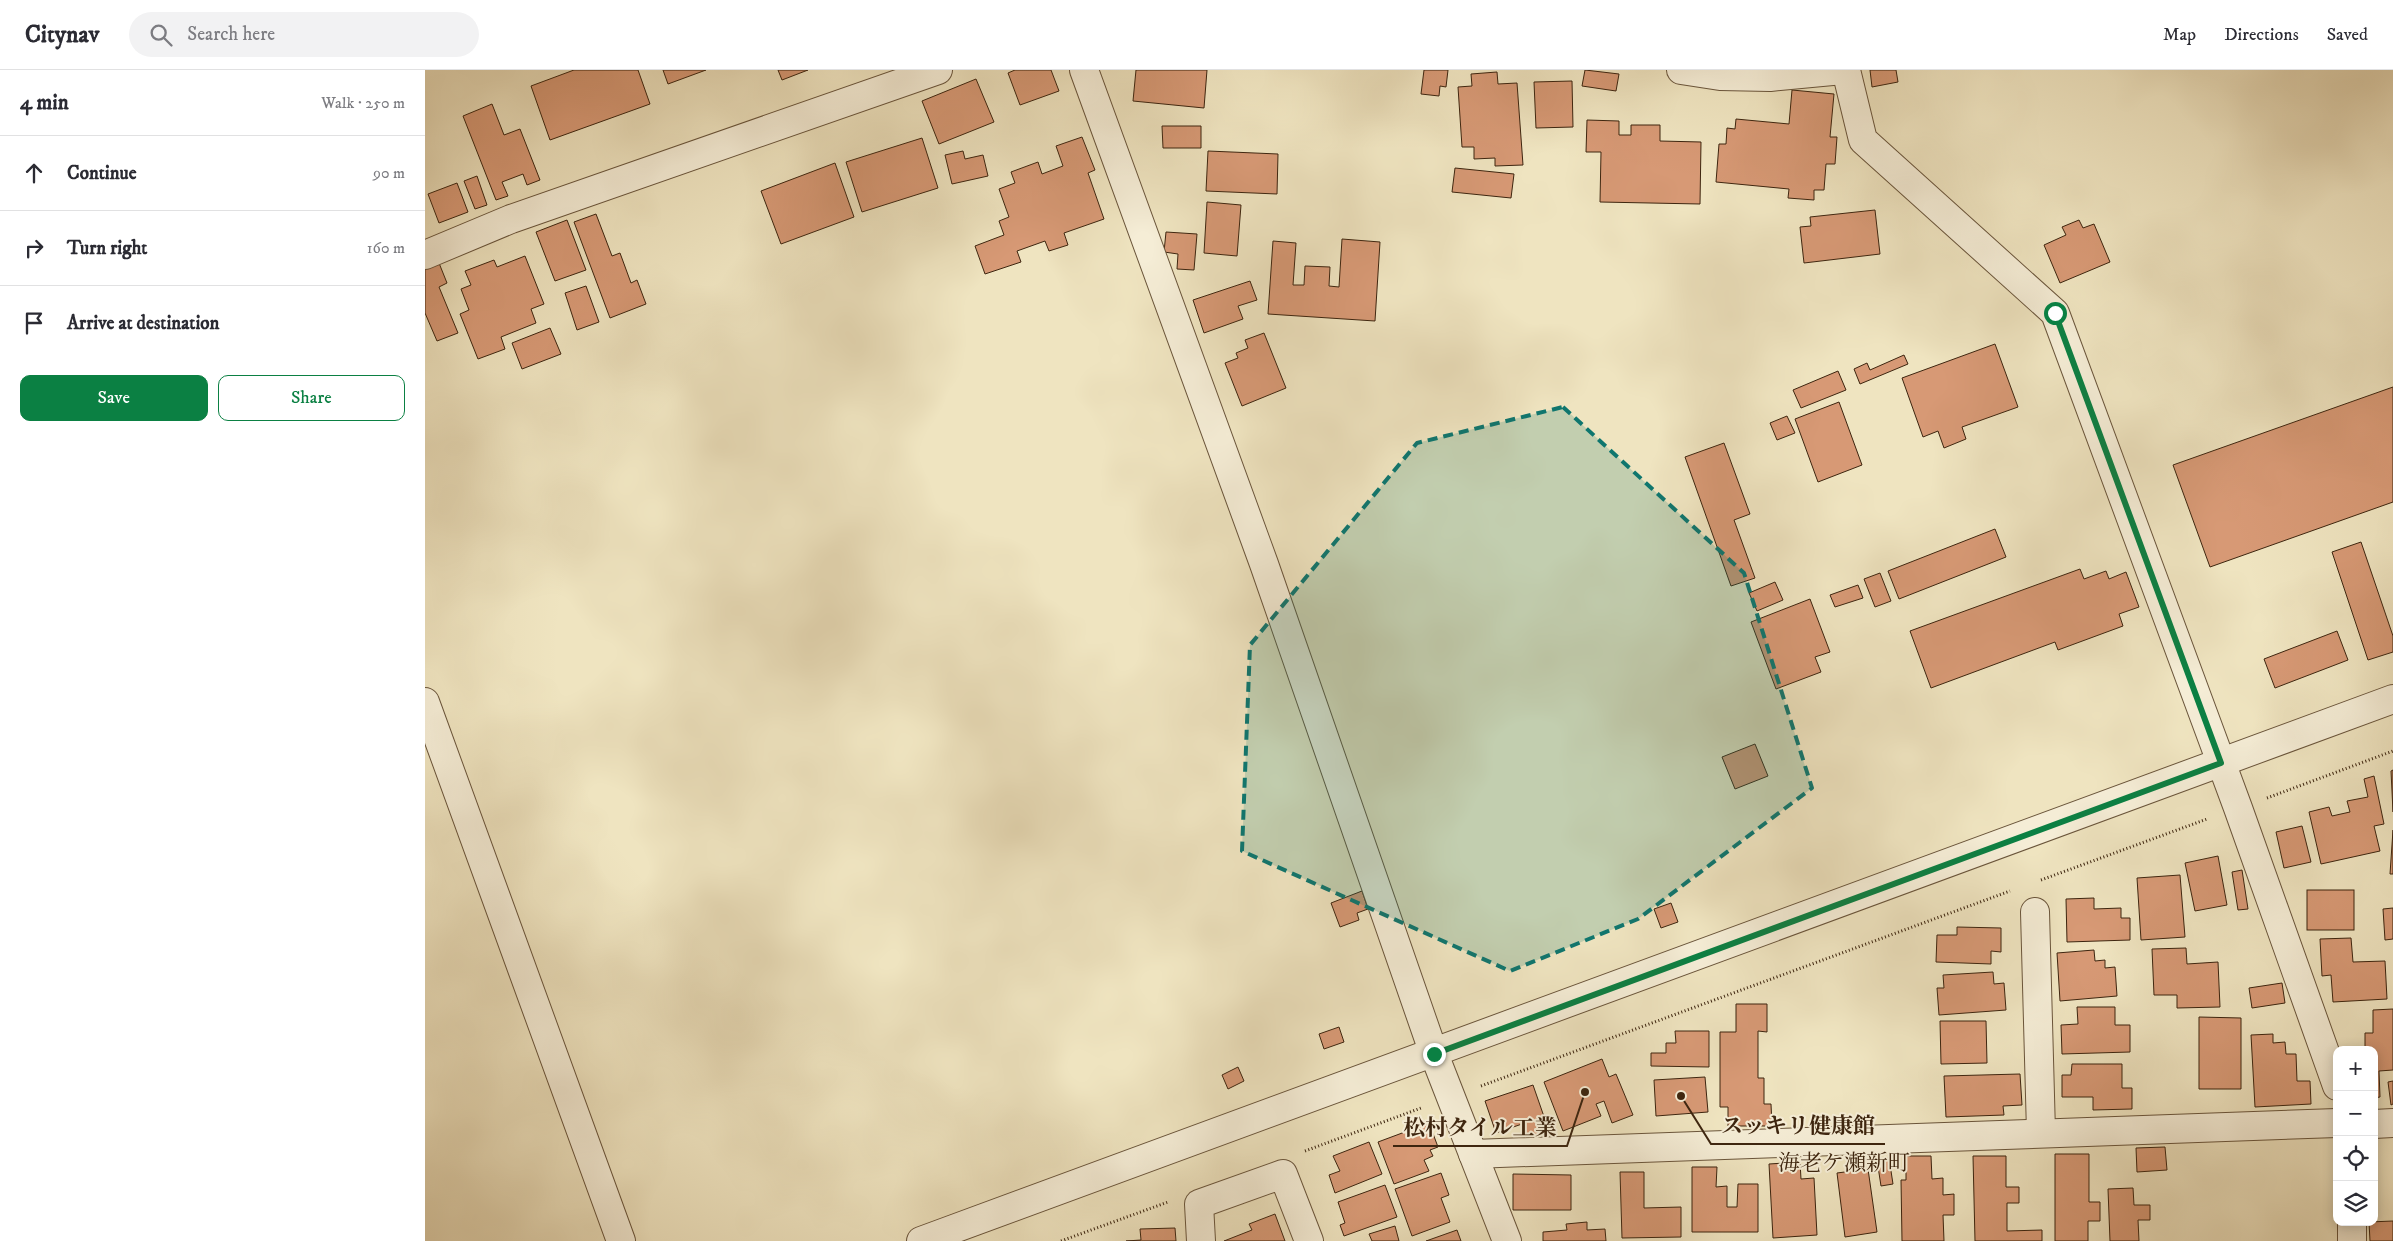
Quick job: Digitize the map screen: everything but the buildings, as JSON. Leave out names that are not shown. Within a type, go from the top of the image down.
[{"type":"street","points":[[425,255],[511,219],[938,70]]},
{"type":"street","points":[[1085,70],[1264,564],[1434,1054],[1507,1241]]},
{"type":"street","points":[[1681,70],[1720,76],[1770,77],[1844,70],[1863,140],[2055,313],[2238,808],[2333,1075]]},
{"type":"street","points":[[921,1241],[1434,1054],[2393,699]]},
{"type":"street","points":[[425,702],[621,1241]]},
{"type":"street","points":[[2035,912],[2041,1132]]},
{"type":"street","points":[[1473,1154],[2041,1132],[2333,1123]]},
{"type":"street","points":[[2378,1124],[2393,1123]]},
{"type":"street","points":[[1201,1241],[1199,1204],[1283,1174],[1309,1241]]},
{"type":"street","points":[[2352,1226],[2352,1241]]},
{"type":"path","points":[[2032,883],[2393,751]]},
{"type":"path","points":[[1299,1153],[2013,890]]},
{"type":"path","points":[[1061,1241],[1171,1200]]},
{"type":"highlighted area","points":[[1563,407],[1744,573],[1812,788],[1638,919],[1510,971],[1242,851],[1250,645],[1417,443]]},
{"type":"place","name":"松村タイル工業","points":[[1585,1092]]},
{"type":"place","name":"スッキリ健康館","points":[[1681,1096]]},
{"type":"district","name":"海老ケ瀬新町","points":[[1844,1163]]},
{"type":"route","points":[[1434,1054],[2221,763],[2055,313]]}]
